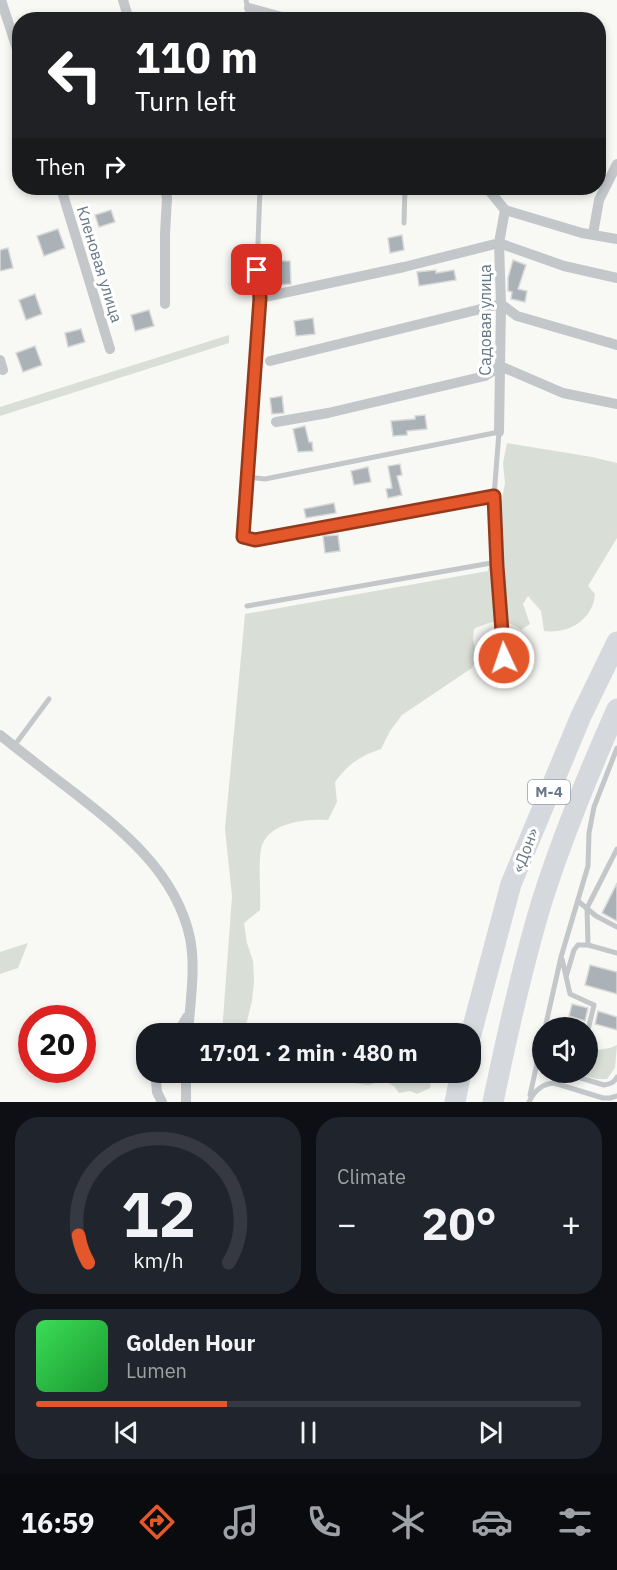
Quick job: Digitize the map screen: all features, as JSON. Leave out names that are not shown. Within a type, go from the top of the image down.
[{"type":"highway","name":"«Дон»","points":[[474,1023],[511,884],[581,716],[617,642]]},
{"type":"highway","name":"«Дон»","points":[[493,1102],[514,1004],[542,901],[585,779],[617,709]]},
{"type":"highway","points":[[455,1102],[459,1083]]},
{"type":"street","points":[[1,0],[12,34]]},
{"type":"street","points":[[606,186],[617,165]]},
{"type":"street","name":"Кленовая улица","points":[[63,195],[110,349]]},
{"type":"street","points":[[165,304],[166,195]]},
{"type":"street","points":[[493,195],[505,210],[582,233],[617,239]]},
{"type":"street","points":[[593,234],[602,195]]},
{"type":"street","name":"Садовая улица","points":[[499,432],[501,304],[499,243],[505,210]]},
{"type":"street","points":[[260,298],[404,267],[499,243],[564,266],[617,278]]},
{"type":"street","points":[[270,361],[501,304],[517,316],[617,345]]},
{"type":"street","points":[[276,423],[485,376],[500,366],[555,391],[617,404]]},
{"type":"street","points":[[0,735],[116,825],[148,858],[165,880],[180,906],[190,939],[192,971],[189,1023]]},
{"type":"street","points":[[184,1023],[190,1008]]},
{"type":"street","points":[[156,1083],[157,1092],[162,1102]]},
{"type":"street","points":[[186,1083],[186,1102]]},
{"type":"lane","points":[[260,195],[257,270],[260,298],[243,537],[255,540],[494,496]]},
{"type":"lane","points":[[404,223],[405,195]]},
{"type":"lane","points":[[247,477],[265,479],[499,432],[494,496],[504,658]]},
{"type":"lane","points":[[247,606],[497,562]]},
{"type":"lane","points":[[14,746],[48,699]]},
{"type":"lane","points":[[547,1017],[561,957],[588,866],[589,833],[594,807],[617,748]]},
{"type":"lane","points":[[588,945],[587,908],[617,849]]},
{"type":"lane","points":[[578,902],[617,927]]},
{"type":"lane","points":[[565,978],[574,950],[578,945],[588,945],[617,954]]},
{"type":"lane","points":[[561,957],[565,978],[572,995],[594,1005],[591,1017]]},
{"type":"lane","points":[[598,1083],[610,1084],[617,1077]]},
{"type":"lane","points":[[529,1101],[533,1083]]},
{"type":"lane","points":[[529,1101],[537,1089],[547,1083],[554,1083],[587,1094],[610,1098],[617,1096]]},
{"type":"lane","points":[[587,1094],[591,1083]]},
{"type":"shaded area","points":[[229,335],[229,343],[0,416],[0,407]]},
{"type":"shaded area","points":[[507,443],[617,463],[617,538],[588,586],[595,594],[590,611],[585,618],[571,627],[544,631],[541,611],[528,596],[523,604],[530,624],[521,630],[504,622],[486,624],[474,629],[473,639],[477,659],[472,668],[402,715],[390,731],[381,749],[361,758],[345,770],[335,782],[337,802],[328,820],[309,820],[288,824],[271,833],[265,840],[260,856],[260,910],[244,923],[253,961],[254,981],[246,1023],[223,1023],[232,896],[225,829],[245,614],[488,571],[505,483],[503,463]]},
{"type":"shaded area","points":[[28,943],[18,968],[0,974],[0,952]]},
{"type":"shaded area","points":[[617,1045],[615,1068],[607,1079],[598,1079],[598,1050]]},
{"type":"shaded area","points":[[353,1083],[376,1083],[368,1085]]},
{"type":"shaded area","points":[[388,1083],[431,1083],[430,1088],[417,1094],[410,1091],[399,1093],[394,1086]]},
{"type":"building","points":[[111,210],[115,222],[99,227],[95,215]]},
{"type":"building","points":[[58,229],[65,248],[44,256],[37,236]]},
{"type":"building","points":[[402,235],[404,250],[390,253],[388,238]]},
{"type":"building","points":[[8,248],[13,268],[0,271],[0,250]]},
{"type":"building","points":[[513,260],[526,265],[518,289],[527,291],[525,302],[511,299],[512,292],[508,291],[508,278]]},
{"type":"building","points":[[274,261],[290,261],[291,284],[274,285]]},
{"type":"building","points":[[436,270],[436,273],[454,270],[456,280],[419,286],[417,272]]},
{"type":"building","points":[[35,294],[42,314],[26,320],[19,300]]},
{"type":"building","points":[[149,310],[154,326],[135,331],[131,315]]},
{"type":"building","points":[[313,318],[315,334],[296,336],[294,321]]},
{"type":"building","points":[[81,329],[85,342],[68,347],[65,333]]},
{"type":"building","points":[[35,346],[42,365],[23,372],[16,353]]},
{"type":"building","points":[[282,396],[284,413],[272,414],[270,398]]},
{"type":"building","points":[[425,415],[427,429],[407,431],[407,435],[393,436],[391,421],[415,419],[415,416]]},
{"type":"building","points":[[305,426],[313,451],[298,452],[293,429]]},
{"type":"building","points":[[400,464],[402,475],[397,476],[402,495],[388,498],[386,489],[392,488],[388,466]]},
{"type":"building","points":[[368,467],[371,482],[354,485],[351,471]]},
{"type":"building","points":[[334,503],[336,513],[306,518],[304,509]]},
{"type":"building","points":[[338,535],[340,551],[325,553],[323,536]]},
{"type":"building","points":[[617,883],[617,921],[602,913]]},
{"type":"building","points":[[590,965],[617,972],[617,994],[585,985]]},
{"type":"building","points":[[572,1004],[588,1008],[586,1017],[569,1016]]},
{"type":"building","points":[[598,1011],[617,1017],[617,1030],[598,1025]]},
{"type":"route","points":[[257,270],[260,298],[243,537],[255,540],[494,496],[504,658]]}]
